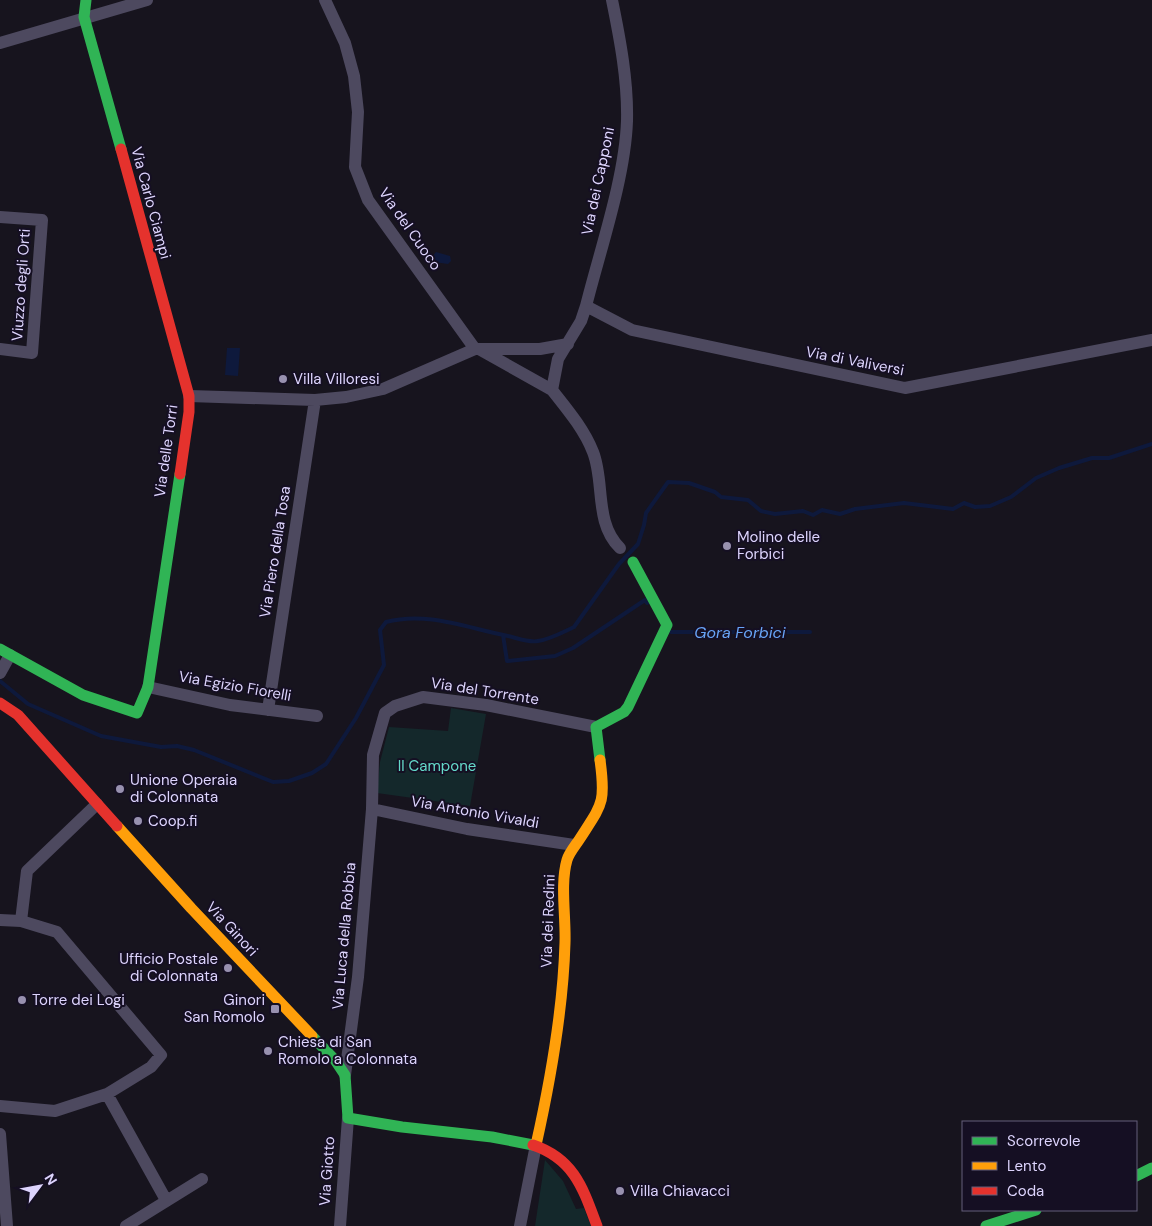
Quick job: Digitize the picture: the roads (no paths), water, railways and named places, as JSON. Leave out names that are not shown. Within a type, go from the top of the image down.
[{"type":"street","points":[[84,18],[86,0]]},
{"type":"street","points":[[0,44],[147,0]]},
{"type":"street","name":"Via del Cuoco","points":[[325,0],[345,43],[354,76],[358,112],[355,167],[368,200],[477,349]]},
{"type":"street","name":"Via dei Capponi","points":[[552,390],[558,359],[581,322],[586,306],[618,177],[627,121],[625,79],[612,0]]},
{"type":"street","name":"Via Carlo Ciampi","points":[[84,18],[190,396]]},
{"type":"street","name":"Viuzzo degli Orti","points":[[0,217],[42,220],[32,353],[0,348]]},
{"type":"street","name":"Via di Valiversi","points":[[586,306],[632,330],[905,388],[1152,340]]},
{"type":"street","name":"Via delle Torri","points":[[4,660],[117,709],[138,713],[148,687],[190,396],[315,400],[346,397],[384,389],[477,349],[540,349],[568,344]]},
{"type":"street","points":[[477,349],[552,390],[574,418],[594,453],[604,519],[611,539],[620,548]]},
{"type":"street","name":"Via Piero della Tosa","points":[[268,710],[315,400]]},
{"type":"street","points":[[596,727],[605,720],[625,712],[635,697],[667,625],[633,562]]},
{"type":"street","name":"Via Egizio Fiorelli","points":[[148,687],[230,705],[317,716]]},
{"type":"street","name":"Via del Torrente","points":[[373,755],[385,713],[395,706],[423,697],[486,705],[596,727]]},
{"type":"street","name":"Via Ginori","points":[[0,703],[18,716],[191,908],[335,1060],[345,1075]]},
{"type":"street","name":"Via dei Redini","points":[[536,1145],[551,1080],[558,1030],[565,943],[565,870],[567,859],[574,845],[601,806],[603,798],[604,780],[596,727]]},
{"type":"street","name":"Via Luca della Robbia","points":[[348,1118],[345,1075],[358,977],[372,809],[373,755]]},
{"type":"street","points":[[21,922],[27,871],[97,804]]},
{"type":"street","name":"Via Antonio Vivaldi","points":[[372,809],[467,829],[574,845]]},
{"type":"street","points":[[0,920],[21,922],[57,932],[161,1055],[151,1066],[107,1094],[55,1111],[0,1106]]},
{"type":"street","points":[[107,1094],[166,1200]]},
{"type":"street","points":[[348,1118],[536,1145],[558,1156],[568,1165],[579,1183],[597,1226]]},
{"type":"street","name":"Via Giotto","points":[[340,1226],[348,1118]]},
{"type":"street","points":[[0,1134],[7,1226]]},
{"type":"street","points":[[520,1226],[536,1145]]},
{"type":"street","points":[[1137,1176],[1152,1168]]},
{"type":"street","points":[[126,1226],[202,1179]]},
{"type":"street","points":[[986,1226],[1033,1211]]},
{"type":"water","points":[[436,252],[450,256],[451,261],[448,264],[434,262],[431,258]]},
{"type":"water","points":[[227,348],[240,348],[238,376],[225,375]]},
{"type":"waterway","points":[[0,681],[28,704],[101,736],[161,747],[177,746],[194,750],[273,782],[289,781],[312,773],[326,764],[356,718],[384,665],[380,630],[386,622],[401,619],[432,619],[531,641],[548,639],[574,627],[619,564],[638,544],[646,513],[668,482],[689,483],[715,492],[721,497],[748,500],[761,511],[775,514],[803,511],[813,515],[822,510],[840,514],[855,509],[904,503],[953,509],[964,503],[975,507],[990,506],[1011,497],[1036,478],[1059,468],[1092,458],[1109,458],[1152,444]]},
{"type":"waterway","name":"Gora Forbici","points":[[503,635],[507,661],[555,656],[573,648],[645,600],[647,603]]},
{"type":"waterway","name":"Gora Forbici","points":[[671,632],[810,632]]},
{"type":"place","name":"Villa Villoresi","points":[[283,379]]},
{"type":"place","name":"Molino delle Forbici","points":[[727,546]]},
{"type":"place","name":"Unione Operaia di Colonnata","points":[[120,789]]},
{"type":"place","name":"Coop.fi","points":[[138,821]]},
{"type":"place","name":"Ufficio Postale di Colonnata","points":[[228,968]]},
{"type":"place","name":"Torre dei Logi","points":[[22,1000]]},
{"type":"place","name":"Ginori San Romolo","points":[[275,1009]]},
{"type":"place","name":"Chiesa di San Romolo a Colonnata","points":[[268,1051]]},
{"type":"place","name":"Villa Chiavacci","points":[[620,1191]]},
{"type":"park label","name":"Il Campone","points":[[437,766]]}]
